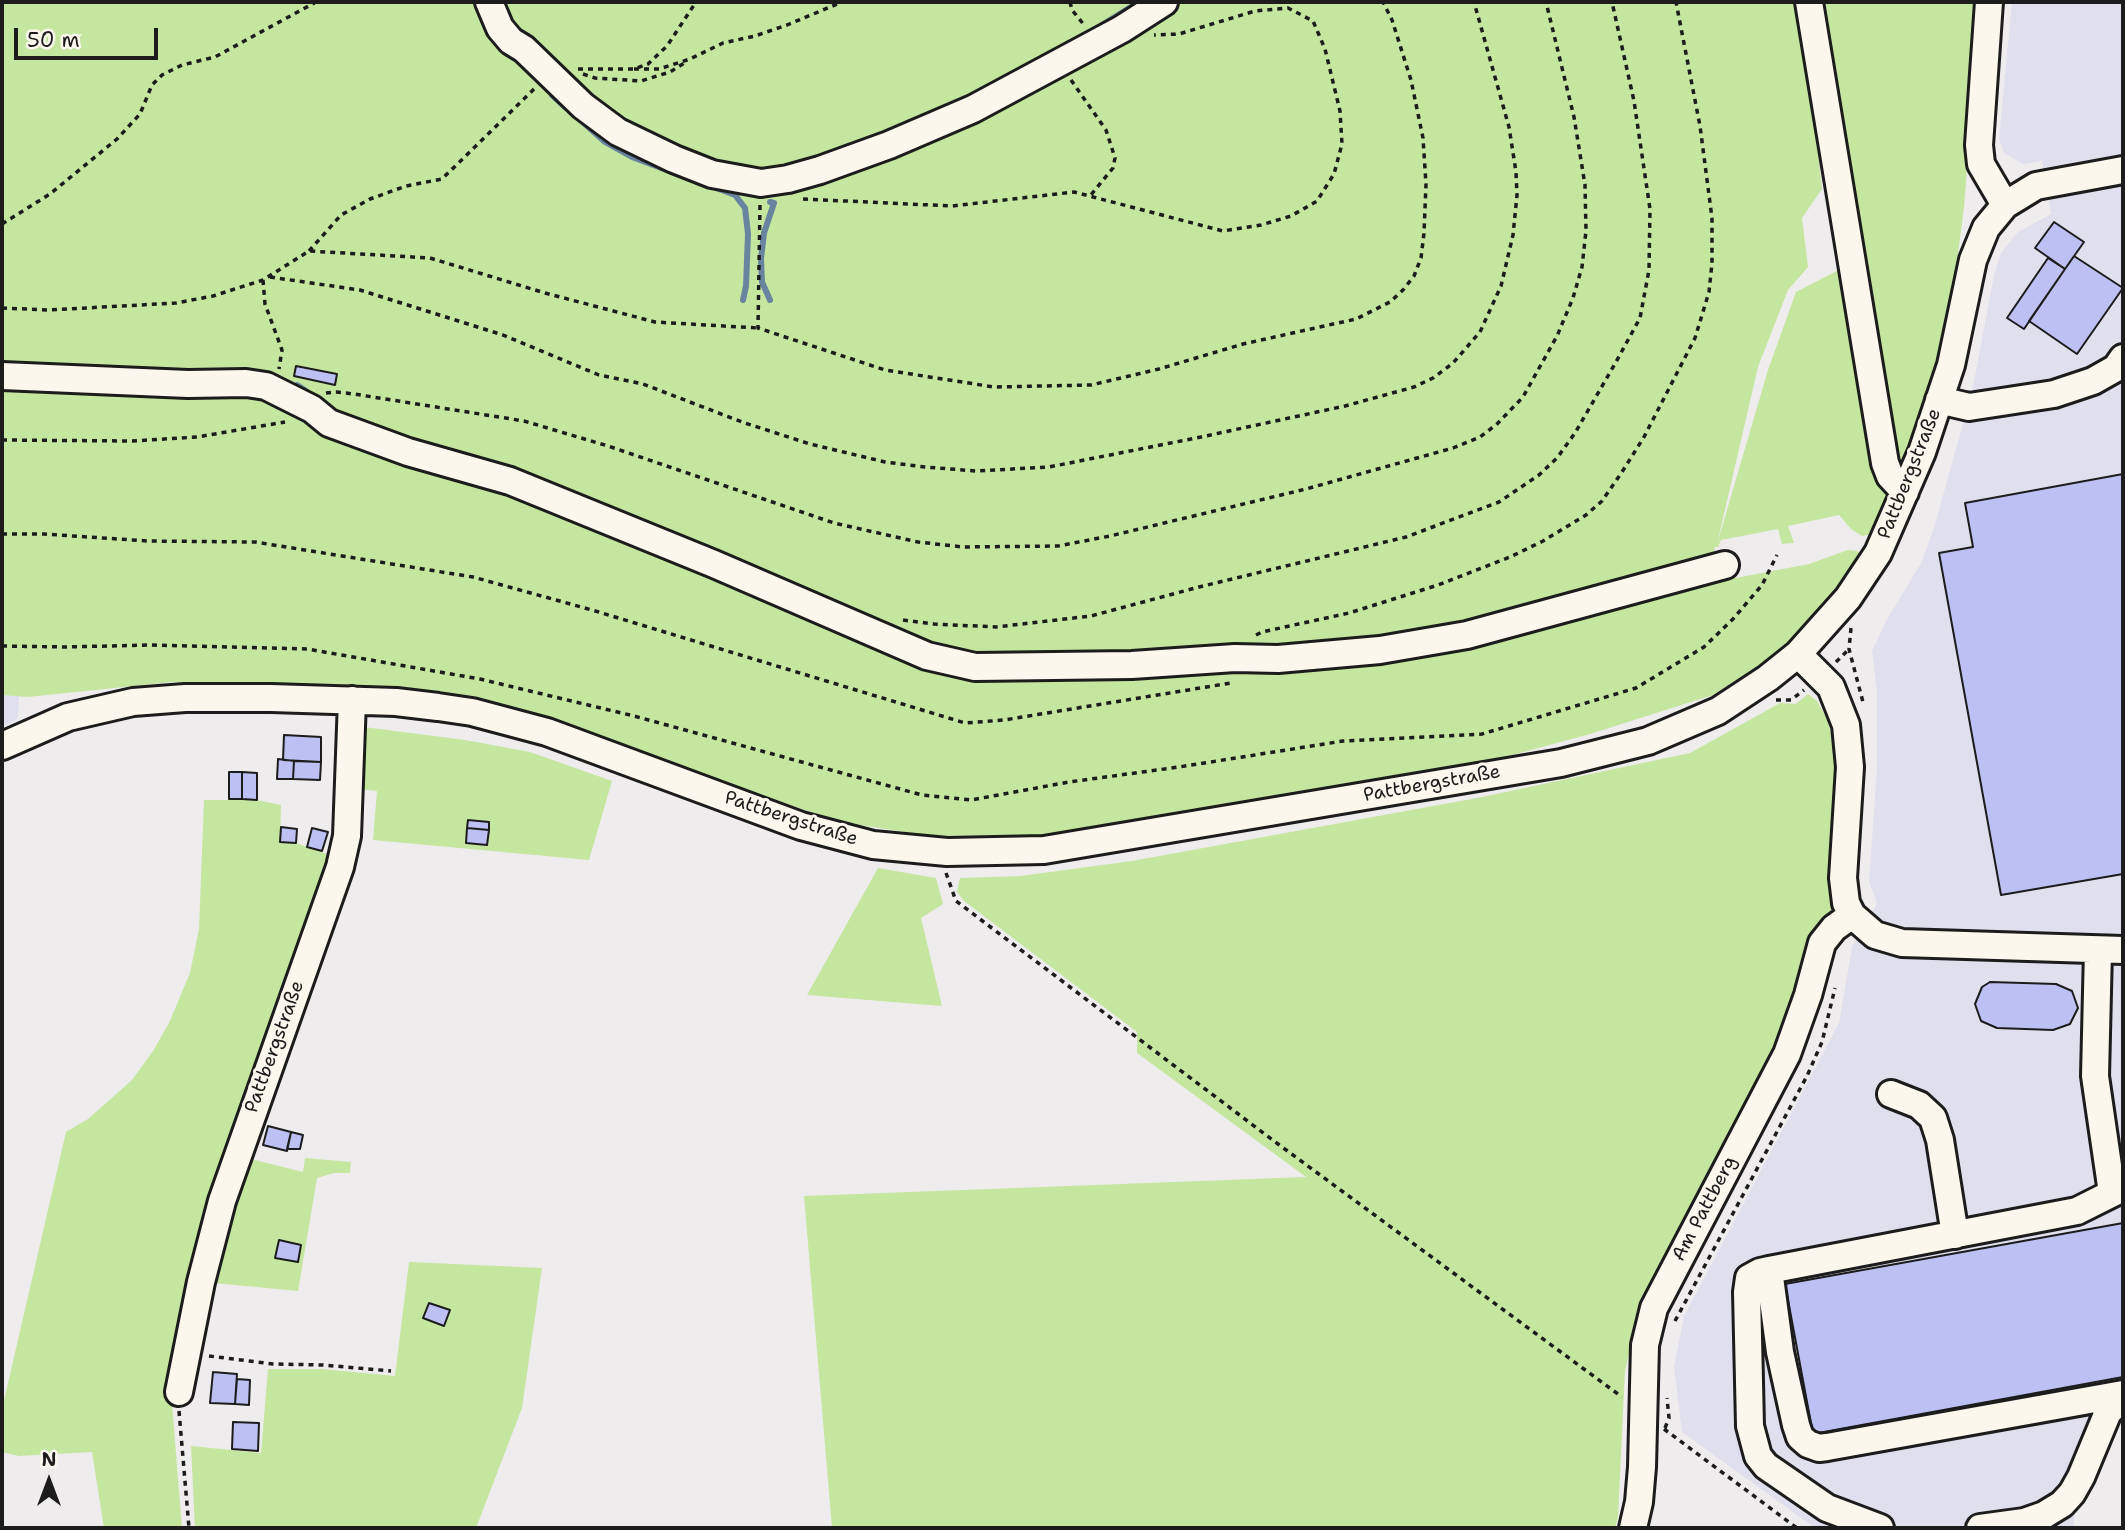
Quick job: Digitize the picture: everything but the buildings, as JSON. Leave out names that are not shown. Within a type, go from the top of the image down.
[{"type":"street","points":[[489,2],[500,28],[558,74],[592,113],[642,145],[712,173],[761,183],[809,173],[889,145],[973,109],[1122,29],[1164,2]]},
{"type":"street","points":[[1809,2],[1885,463],[1890,476],[1905,492]]},
{"type":"street","points":[[1989,2],[1979,145],[1981,164],[2005,205],[2036,186],[2122,177]]},
{"type":"street","name":"Pattbergstraße","points":[[2,747],[68,717],[134,702],[220,697],[438,707],[516,722],[581,743],[801,826],[873,845],[947,852],[1044,850],[1561,763],[1648,741],[1718,711],[1768,678],[1798,654],[1848,598],[1870,565],[1892,524],[1922,452],[1951,365],[1973,260],[1986,228],[2005,205]]},
{"type":"street","points":[[1939,400],[1969,407],[2054,394],[2094,381],[2116,368],[2123,358]]},
{"type":"street","points":[[2,376],[188,384],[246,383],[266,386],[286,404],[312,409],[329,423],[408,452],[510,481],[714,564],[927,656],[975,667],[1132,665],[1234,670],[1278,659],[1380,650],[1467,635],[1725,565]]},
{"type":"street","points":[[1798,654],[1821,676],[1839,703],[1846,725],[1850,767],[1843,878],[1846,903],[1852,915],[1875,935],[1902,943],[2111,950],[2095,1076],[2118,1191],[2077,1211],[1769,1270],[1749,1278],[1750,1426],[1758,1457],[1766,1466],[1827,1508],[1880,1528]]},
{"type":"street","name":"Pattbergstraße","points":[[179,1392],[201,1282],[222,1201],[340,867],[347,836],[352,701]]},
{"type":"street","name":"Am Pattberg","points":[[1633,1528],[1641,1479],[1645,1345],[1660,1293],[1787,1054],[1808,995],[1822,943],[1834,928],[1852,915]]},
{"type":"street","points":[[1891,1094],[1919,1105],[1933,1118],[1940,1140],[1955,1235]]},
{"type":"street","points":[[1769,1270],[1780,1352],[1796,1425],[1800,1437],[1819,1448],[2123,1396]]},
{"type":"street","points":[[1980,1528],[2024,1522],[2044,1515],[2062,1504],[2081,1477],[2108,1412],[2123,1396]]},
{"type":"path","points":[[2,223],[50,194],[117,139],[140,114],[152,85],[162,75],[182,65],[215,57],[316,2]]},
{"type":"path","points":[[634,69],[659,56],[696,2]]},
{"type":"path","points":[[2,308],[63,310],[176,303],[213,296],[263,280],[309,251],[341,215],[369,199],[406,186],[442,179],[527,93],[537,87],[546,86],[563,71],[604,79],[641,81],[670,72],[723,43],[787,25],[842,2]]},
{"type":"path","points":[[309,251],[430,258],[545,293],[656,322],[758,328],[885,370],[993,387],[1091,385],[1159,369],[1243,344],[1356,319],[1390,302],[1414,276],[1421,258],[1424,233],[1426,184],[1423,138],[1411,80],[1392,20],[1383,2]]},
{"type":"path","points":[[270,277],[360,290],[503,335],[599,374],[643,384],[742,422],[810,444],[885,462],[925,467],[976,471],[1049,467],[1345,406],[1414,387],[1433,378],[1453,363],[1480,332],[1501,286],[1513,235],[1516,172],[1509,127],[1474,2]]},
{"type":"path","points":[[2,440],[132,441],[198,437],[286,404],[336,392],[524,421],[568,433],[834,523],[918,542],[963,547],[1058,546],[1111,536],[1306,489],[1453,449],[1480,437],[1523,397],[1557,336],[1582,267],[1586,230],[1585,185],[1574,117],[1546,2]]},
{"type":"path","points":[[899,619],[934,624],[996,627],[1091,616],[1406,537],[1499,502],[1539,475],[1557,458],[1575,433],[1616,362],[1640,317],[1649,270],[1650,209],[1634,101],[1612,2]]},
{"type":"path","points":[[2,534],[148,541],[255,542],[473,576],[965,723],[1004,720],[1234,670],[1248,640],[1262,632],[1349,613],[1413,593],[1532,546],[1586,515],[1602,501],[1622,472],[1644,437],[1695,338],[1709,292],[1711,208],[1700,126],[1676,2]]},
{"type":"path","points":[[799,199],[952,206],[1074,192],[1223,231],[1261,225],[1291,216],[1317,201],[1334,174],[1342,144],[1340,111],[1325,49],[1312,21],[1288,8],[1255,11],[1179,34],[1153,35],[1122,29]]},
{"type":"path","points":[[558,74],[659,69],[691,60]]},
{"type":"path","points":[[1060,63],[1106,130],[1115,158],[1113,168],[1090,196]]},
{"type":"path","points":[[758,328],[761,183]]},
{"type":"path","points":[[263,280],[265,304],[282,350],[286,404]]},
{"type":"path","points":[[2,646],[149,645],[307,649],[480,679],[634,716],[922,795],[971,800],[1069,782],[1343,741],[1482,734],[1636,688],[1704,647],[1762,585],[1777,555]]},
{"type":"path","points":[[1771,699],[1791,700],[1849,649]]},
{"type":"path","points":[[947,852],[946,872],[956,901],[1278,1144],[1642,1412]]},
{"type":"path","points":[[1671,1330],[1807,1076],[1822,1042],[1836,982]]},
{"type":"path","points":[[187,1353],[273,1364],[391,1371]]},
{"type":"path","points":[[179,1392],[189,1528]]},
{"type":"path","points":[[1667,1393],[1670,1418],[1664,1430],[1797,1528]]},
{"type":"shaded area","points":[[2012,2],[2123,2],[2123,1418],[2112,1425],[2076,1506],[2073,1528],[1815,1528],[1682,1432],[1674,1367],[1684,1316],[1839,1023],[1852,947],[1877,903],[1869,882],[1877,767],[1877,692],[1872,651],[1886,621],[1921,563],[1934,528],[1973,387],[1994,275],[2001,253],[2018,232],[2051,214],[2042,161],[2023,164],[2004,153],[1999,139]]},
{"type":"shaded area","points":[[2,695],[19,696],[18,718],[2,728]]},
{"type":"green space","points":[[2,2],[1801,2],[1822,189],[1802,218],[1808,267],[1788,290],[1758,367],[1717,544],[1768,370],[1796,292],[1860,259],[1821,2],[1976,2],[1975,63],[1964,208],[1945,351],[1922,423],[1874,534],[1862,536],[1851,529],[1839,515],[1788,526],[1794,543],[1782,544],[1778,529],[1721,540],[1718,547],[1715,547],[1713,556],[1728,575],[1736,578],[1809,564],[1848,550],[1861,554],[1862,561],[1774,656],[1713,695],[1590,734],[1505,757],[1257,804],[1064,835],[929,836],[836,821],[550,721],[438,694],[332,685],[172,682],[28,697],[2,695]]},
{"type":"green space","points":[[1808,694],[1817,701],[1828,721],[1838,768],[1831,886],[1835,911],[1784,1037],[1640,1304],[1625,1371],[1618,1517],[1615,1528],[832,1528],[804,1196],[1306,1177],[1137,1053],[1137,1032],[964,901],[957,892],[960,878],[1020,876],[1132,861],[1477,798],[1690,753],[1780,703],[1796,704]]},
{"type":"green space","points":[[364,727],[465,740],[530,752],[612,781],[589,860],[373,840],[377,791],[358,789]]},
{"type":"green space","points":[[204,800],[257,800],[281,805],[280,842],[296,843],[333,856],[171,1391],[182,1528],[104,1528],[92,1452],[19,1456],[2,1452],[2,1409],[66,1132],[88,1119],[132,1080],[169,1023],[190,973],[199,929]]},
{"type":"green space","points":[[878,868],[936,878],[943,904],[921,918],[942,1006],[807,995]]},
{"type":"green space","points":[[247,1158],[303,1172],[305,1158],[351,1162],[350,1173],[334,1173],[317,1178],[298,1291],[214,1283],[228,1212]]},
{"type":"green space","points":[[409,1262],[542,1268],[522,1408],[476,1528],[195,1528],[191,1446],[261,1453],[268,1369],[322,1369],[395,1376]]},
{"type":"waterway","points":[[1102,25],[1139,2]]},
{"type":"waterway","points":[[552,95],[565,107]]},
{"type":"waterway","points":[[576,116],[605,142],[632,157],[701,183]]},
{"type":"waterway","points":[[711,186],[735,195],[745,208],[748,234],[743,300]]},
{"type":"waterway","points":[[770,202],[774,203],[764,233],[761,259],[762,282],[770,300]]},
{"type":"waterway","points":[[292,390],[297,385],[306,391]]}]
